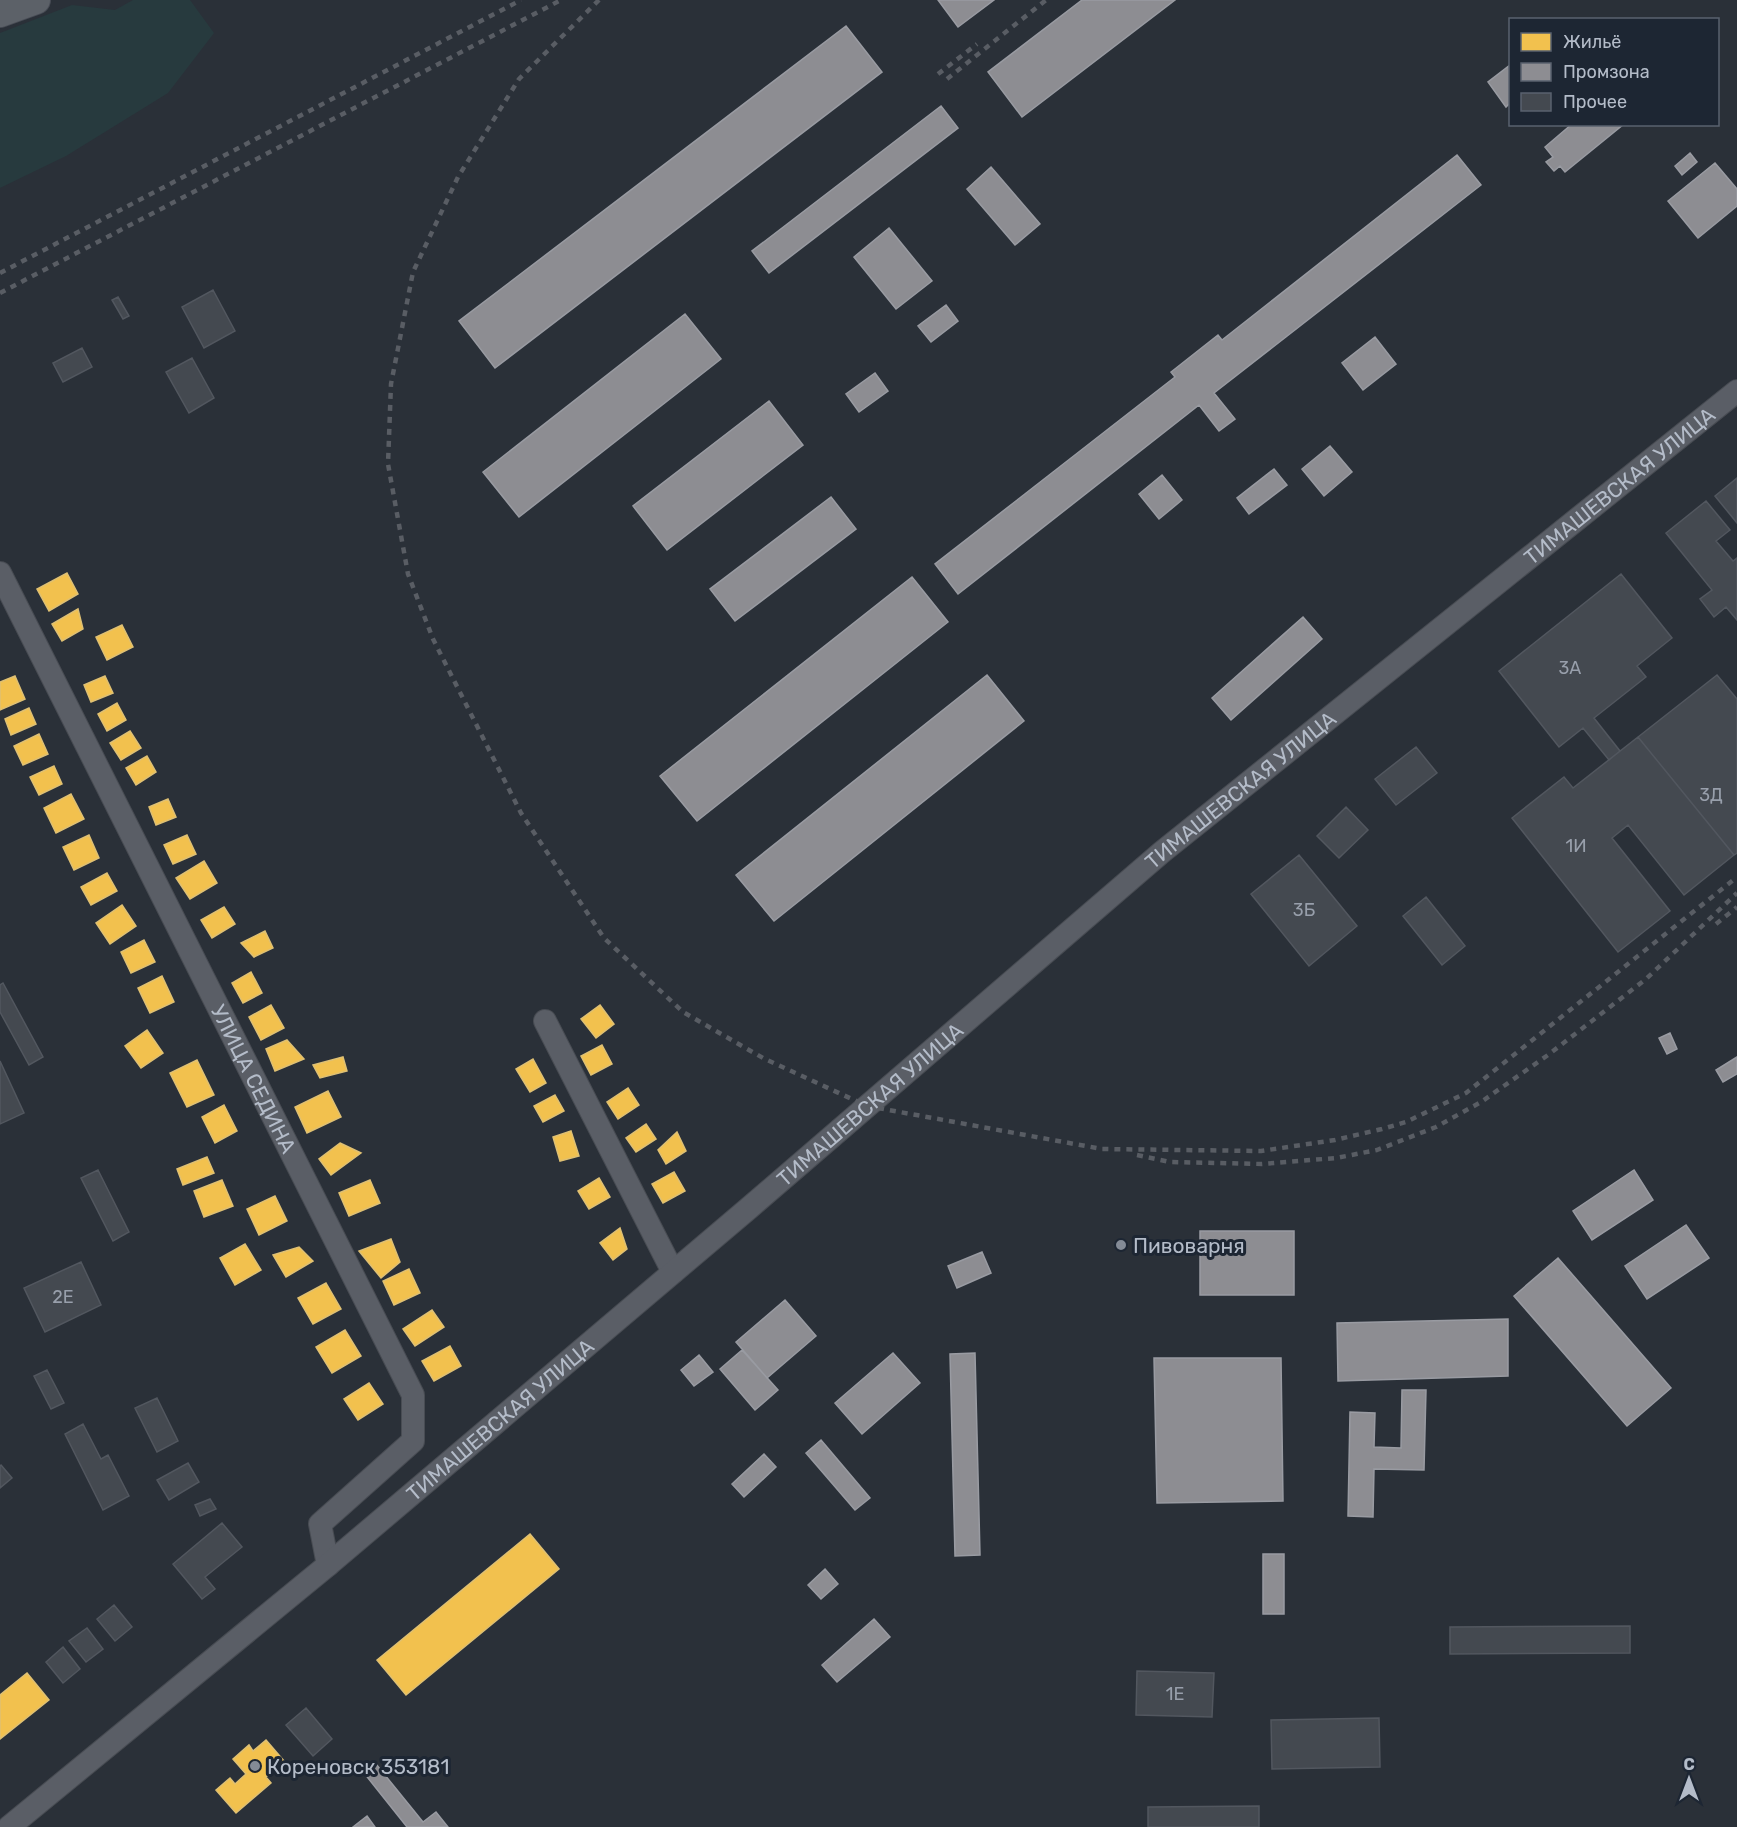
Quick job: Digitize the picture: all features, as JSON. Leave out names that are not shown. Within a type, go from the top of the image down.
[{"type":"main road","points":[[0,13],[36,0]]},
{"type":"street","name":"ТИМАШЕВСКАЯ УЛИЦА","points":[[9,1827],[328,1565],[1162,852],[1737,391]]},
{"type":"street","name":"УЛИЦА СЕДИНА","points":[[0,573],[413,1395],[413,1441],[320,1524],[328,1565]]},
{"type":"street","points":[[545,1021],[673,1272]]},
{"type":"green space","points":[[133,0],[190,0],[214,33],[168,93],[66,156],[0,188],[0,33],[72,5],[115,10]]},
{"type":"building: Жильё","points":[[67,573],[78,594],[49,611],[37,589]]},
{"type":"building: Жильё","points":[[78,609],[83,629],[62,641],[52,624]]},
{"type":"building: Жильё","points":[[122,625],[133,647],[107,660],[96,637]]},
{"type":"building: Жильё","points":[[15,676],[25,699],[0,710],[0,682]]},
{"type":"building: Жильё","points":[[105,676],[113,693],[91,702],[84,685]]},
{"type":"building: Жильё","points":[[117,703],[126,720],[107,731],[98,714]]},
{"type":"building: Жильё","points":[[29,708],[36,724],[11,735],[5,719]]},
{"type":"building: Жильё","points":[[130,731],[141,748],[121,760],[110,743]]},
{"type":"building: Жильё","points":[[39,734],[48,754],[23,765],[14,746]]},
{"type":"building: Жильё","points":[[147,756],[156,772],[136,785],[126,768]]},
{"type":"building: Жильё","points":[[54,766],[62,784],[39,795],[30,777]]},
{"type":"building: Жильё","points":[[71,794],[84,819],[56,833],[44,808]]},
{"type":"building: Жильё","points":[[168,799],[176,817],[156,825],[149,807]]},
{"type":"building: Жильё","points":[[89,835],[99,858],[74,870],[63,847]]},
{"type":"building: Жильё","points":[[187,835],[196,854],[173,864],[164,845]]},
{"type":"building: Жильё","points":[[204,861],[217,883],[190,899],[176,878]]},
{"type":"building: Жильё","points":[[107,873],[117,891],[91,905],[81,887]]},
{"type":"building: Жильё","points":[[122,905],[136,926],[110,944],[96,923]]},
{"type":"building: Жильё","points":[[224,907],[235,924],[212,938],[201,920]]},
{"type":"building: Жильё","points":[[265,931],[273,948],[254,957],[241,943]]},
{"type":"building: Жильё","points":[[144,940],[155,962],[131,973],[121,952]]},
{"type":"building: Жильё","points":[[251,972],[262,993],[243,1003],[232,983]]},
{"type":"building: Жильё","points":[[162,976],[174,1002],[150,1013],[138,988]]},
{"type":"building: Жильё","points":[[271,1005],[284,1028],[261,1040],[249,1017]]},
{"type":"building: Жильё","points":[[600,1005],[614,1024],[596,1038],[581,1019]]},
{"type":"building: Жильё","points":[[147,1030],[163,1053],[141,1068],[125,1046]]},
{"type":"building: Жильё","points":[[287,1040],[304,1059],[275,1071],[266,1049]]},
{"type":"building: Жильё","points":[[602,1045],[612,1064],[591,1075],[581,1056]]},
{"type":"building: Жильё","points":[[343,1057],[347,1071],[320,1078],[313,1065]]},
{"type":"building: Жильё","points":[[533,1059],[546,1083],[530,1092],[516,1069]]},
{"type":"building: Жильё","points":[[197,1060],[214,1095],[187,1107],[170,1073]]},
{"type":"building: Жильё","points":[[628,1088],[639,1105],[618,1119],[607,1102]]},
{"type":"building: Жильё","points":[[328,1091],[341,1117],[307,1133],[295,1107]]},
{"type":"building: Жильё","points":[[555,1095],[564,1111],[543,1122],[534,1106]]},
{"type":"building: Жильё","points":[[224,1105],[237,1131],[215,1143],[202,1117]]},
{"type":"building: Жильё","points":[[646,1124],[656,1139],[636,1152],[626,1138]]},
{"type":"building: Жильё","points":[[571,1131],[579,1156],[560,1161],[553,1137]]},
{"type":"building: Жильё","points":[[677,1132],[686,1151],[666,1164],[658,1150]]},
{"type":"building: Жильё","points":[[340,1143],[361,1153],[331,1175],[319,1159]]},
{"type":"building: Жильё","points":[[207,1157],[214,1173],[183,1185],[177,1169]]},
{"type":"building: Жильё","points":[[674,1172],[685,1191],[663,1203],[652,1184]]},
{"type":"building: Жильё","points":[[599,1178],[610,1197],[589,1209],[578,1191]]},
{"type":"building: Жильё","points":[[222,1180],[233,1206],[204,1217],[194,1191]]},
{"type":"building: Жильё","points":[[370,1180],[380,1203],[349,1216],[339,1193]]},
{"type":"building: Жильё","points":[[275,1196],[287,1221],[259,1235],[247,1209]]},
{"type":"building: Жильё","points":[[620,1228],[627,1249],[613,1260],[600,1243]]},
{"type":"building: Жильё","points":[[391,1239],[400,1262],[381,1278],[359,1251]]},
{"type":"building: Жильё","points":[[245,1244],[261,1270],[235,1285],[220,1258]]},
{"type":"building: Жильё","points":[[299,1247],[313,1261],[286,1277],[273,1255]]},
{"type":"building: Жильё","points":[[409,1269],[420,1293],[394,1305],[383,1281]]},
{"type":"building: Жильё","points":[[326,1283],[341,1309],[313,1324],[298,1298]]},
{"type":"building: Жильё","points":[[432,1310],[444,1327],[415,1346],[403,1329]]},
{"type":"building: Жильё","points":[[345,1330],[361,1356],[332,1373],[316,1347]]},
{"type":"building: Жильё","points":[[450,1346],[461,1366],[434,1381],[422,1361]]},
{"type":"building: Жильё","points":[[369,1383],[383,1404],[358,1420],[344,1399]]},
{"type":"building: Жильё","points":[[530,1534],[559,1569],[406,1695],[377,1660]]},
{"type":"building: Жильё","points":[[27,1673],[49,1700],[0,1739],[0,1695]]},
{"type":"building: Жильё","points":[[266,1740],[284,1761],[266,1777],[271,1783],[236,1813],[216,1790],[230,1778],[235,1784],[246,1774],[233,1759],[249,1745],[253,1751]]},
{"type":"building: Промзона","points":[[938,0],[994,0],[958,27]]},
{"type":"building: Промзона","points":[[1082,0],[1175,0],[1022,117],[988,72]]},
{"type":"building: Промзона","points":[[846,26],[882,72],[495,368],[459,321]]},
{"type":"building: Промзона","points":[[1509,66],[1509,104],[1506,107],[1488,82]]},
{"type":"building: Промзона","points":[[941,106],[958,128],[769,273],[752,251]]},
{"type":"building: Промзона","points":[[1570,126],[1622,126],[1565,172],[1560,166],[1554,171],[1546,162],[1553,157],[1545,147]]},
{"type":"building: Промзона","points":[[1690,153],[1697,162],[1682,175],[1675,166]]},
{"type":"building: Промзона","points":[[1457,155],[1481,185],[1214,393],[1235,419],[1219,431],[1199,405],[958,594],[935,564],[1175,377],[1171,372],[1218,335],[1222,340]]},
{"type":"building: Промзона","points":[[1715,163],[1737,189],[1737,206],[1698,238],[1668,201]]},
{"type":"building: Промзона","points":[[991,167],[1040,224],[1015,245],[967,189]]},
{"type":"building: Промзона","points":[[889,228],[932,281],[896,309],[854,257]]},
{"type":"building: Промзона","points":[[946,305],[958,321],[931,342],[918,326]]},
{"type":"building: Промзона","points":[[685,314],[721,359],[519,517],[483,472]]},
{"type":"building: Промзона","points":[[1375,337],[1396,364],[1363,390],[1342,363]]},
{"type":"building: Промзона","points":[[875,373],[888,391],[859,412],[846,394]]},
{"type":"building: Промзона","points":[[769,401],[803,445],[667,550],[633,506]]},
{"type":"building: Промзона","points":[[1330,446],[1352,472],[1324,496],[1302,469]]},
{"type":"building: Промзона","points":[[1274,469],[1287,485],[1249,514],[1237,498]]},
{"type":"building: Промзона","points":[[1162,475],[1182,500],[1159,519],[1139,494]]},
{"type":"building: Промзона","points":[[831,497],[856,529],[735,621],[710,589]]},
{"type":"building: Промзона","points":[[912,577],[948,622],[697,821],[660,776]]},
{"type":"building: Промзона","points":[[1303,617],[1322,639],[1231,720],[1212,698]]},
{"type":"building: Промзона","points":[[987,675],[1024,721],[774,921],[736,875]]},
{"type":"building: Промзона","points":[[1670,1033],[1677,1049],[1667,1054],[1659,1038]]},
{"type":"building: Промзона","points":[[1737,1057],[1737,1074],[1723,1082],[1716,1070]]},
{"type":"building: Промзона","points":[[1634,1170],[1653,1200],[1592,1240],[1573,1211]]},
{"type":"building: Промзона","points":[[1686,1225],[1709,1258],[1647,1299],[1625,1266]]},
{"type":"building: Промзона","points":[[1200,1231],[1294,1231],[1294,1295],[1200,1295]]},
{"type":"building: Промзона","points":[[982,1252],[991,1273],[957,1288],[948,1266]]},
{"type":"building: Промзона","points":[[1558,1258],[1671,1388],[1627,1426],[1514,1296]]},
{"type":"building: Промзона","points":[[785,1300],[816,1336],[767,1378],[736,1342]]},
{"type":"building: Промзона","points":[[1508,1319],[1508,1376],[1338,1381],[1337,1323]]},
{"type":"building: Промзона","points":[[742,1350],[778,1390],[755,1410],[720,1369]]},
{"type":"building: Промзона","points":[[893,1353],[920,1383],[862,1434],[835,1403]]},
{"type":"building: Промзона","points":[[975,1353],[980,1555],[955,1556],[950,1354]]},
{"type":"building: Промзона","points":[[699,1355],[713,1372],[694,1386],[681,1370]]},
{"type":"building: Промзона","points":[[1154,1358],[1281,1358],[1283,1501],[1157,1503]]},
{"type":"building: Промзона","points":[[1402,1390],[1426,1390],[1424,1470],[1374,1469],[1373,1517],[1348,1516],[1350,1412],[1375,1413],[1374,1447],[1401,1448]]},
{"type":"building: Промзона","points":[[821,1440],[870,1498],[855,1510],[806,1453]]},
{"type":"building: Промзона","points":[[764,1454],[776,1467],[744,1497],[732,1484]]},
{"type":"building: Промзона","points":[[1263,1554],[1284,1554],[1284,1614],[1263,1614]]},
{"type":"building: Промзона","points":[[825,1569],[838,1584],[821,1599],[808,1585]]},
{"type":"building: Промзона","points":[[874,1619],[890,1637],[837,1682],[822,1665]]},
{"type":"building: Промзона","points":[[376,1764],[423,1822],[436,1812],[448,1827],[407,1827],[364,1773]]},
{"type":"building: Промзона","points":[[367,1816],[375,1827],[353,1827]]},
{"type":"building: Прочее","points":[[213,290],[235,331],[204,348],[182,307]]},
{"type":"building: Прочее","points":[[118,297],[129,316],[123,319],[112,300]]},
{"type":"building: Прочее","points":[[82,348],[92,367],[63,382],[53,363]]},
{"type":"building: Прочее","points":[[192,358],[214,398],[189,413],[166,372]]},
{"type":"building: Прочее","points":[[1737,478],[1737,523],[1715,496]]},
{"type":"building: Прочее","points":[[1706,501],[1730,530],[1716,541],[1733,561],[1737,558],[1737,620],[1726,607],[1714,617],[1700,599],[1712,590],[1666,533]]},
{"type":"building: Прочее","points":[[1621,574],[1672,638],[1637,666],[1646,677],[1594,718],[1620,751],[1609,760],[1583,728],[1559,747],[1499,671]]},
{"type":"building: Прочее","points":[[1717,675],[1737,699],[1737,853],[1734,855],[1638,737]]},
{"type":"building: Прочее","points":[[1638,737],[1734,855],[1684,895],[1628,825],[1612,838],[1670,911],[1618,952],[1512,818],[1564,777],[1573,788]]},
{"type":"building: Прочее","points":[[1416,747],[1437,773],[1396,805],[1375,779]]},
{"type":"building: Прочее","points":[[1346,807],[1368,830],[1339,858],[1317,836]]},
{"type":"building: Прочее","points":[[1299,855],[1357,926],[1309,966],[1251,894]]},
{"type":"building: Прочее","points":[[1426,897],[1465,946],[1442,965],[1403,916]]},
{"type":"building: Прочее","points":[[3,983],[43,1057],[29,1065],[0,1012],[0,985]]},
{"type":"building: Прочее","points":[[0,1061],[24,1113],[0,1124]]},
{"type":"building: Прочее","points":[[98,1170],[129,1232],[113,1241],[81,1178]]},
{"type":"building: Прочее","points":[[81,1262],[101,1305],[45,1332],[24,1288]]},
{"type":"building: Прочее","points":[[47,1370],[64,1403],[51,1409],[34,1376]]},
{"type":"building: Прочее","points":[[157,1398],[178,1441],[157,1452],[135,1408]]},
{"type":"building: Прочее","points":[[83,1424],[101,1459],[108,1455],[129,1496],[103,1510],[65,1434]]},
{"type":"building: Прочее","points":[[188,1463],[199,1482],[169,1500],[157,1480]]},
{"type":"building: Прочее","points":[[0,1466],[12,1478],[0,1488]]},
{"type":"building: Прочее","points":[[210,1499],[216,1509],[200,1516],[195,1505]]},
{"type":"building: Прочее","points":[[222,1523],[242,1547],[205,1577],[215,1589],[202,1599],[173,1564]]},
{"type":"building: Прочее","points":[[114,1605],[132,1627],[115,1641],[97,1619]]},
{"type":"building: Прочее","points":[[1630,1626],[1630,1653],[1450,1654],[1450,1627]]},
{"type":"building: Прочее","points":[[87,1628],[103,1649],[86,1662],[69,1641]]},
{"type":"building: Прочее","points":[[63,1647],[80,1669],[63,1683],[46,1662]]},
{"type":"building: Прочее","points":[[1137,1671],[1214,1673],[1212,1717],[1136,1715]]},
{"type":"building: Прочее","points":[[306,1708],[332,1739],[313,1756],[286,1725]]},
{"type":"building: Прочее","points":[[1379,1718],[1380,1767],[1272,1769],[1271,1720]]},
{"type":"building: Прочее","points":[[1259,1806],[1259,1827],[1148,1827],[1148,1807]]},
{"type":"railway","points":[[0,273],[521,0]]},
{"type":"railway","points":[[0,293],[561,0]]},
{"type":"railway","points":[[599,0],[519,79],[458,177],[413,272],[391,384],[388,464],[408,574],[433,639],[521,813],[604,938],[683,1012],[763,1058],[867,1106],[1102,1149],[1261,1151],[1335,1140],[1382,1129],[1406,1122],[1466,1093],[1737,877]]},
{"type":"railway","points":[[947,79],[1046,0]]},
{"type":"railway","points":[[938,74],[977,44]]},
{"type":"railway","points":[[1137,1155],[1170,1162],[1262,1164],[1336,1158],[1377,1150],[1436,1127],[1481,1102],[1548,1055],[1646,979],[1737,893]]},
{"type":"railway","points":[[1716,924],[1737,907]]},
{"type":"place","name":"Пивоварня","points":[[1121,1245]]},
{"type":"place","name":"Кореновск 353181","points":[[255,1766]]}]
